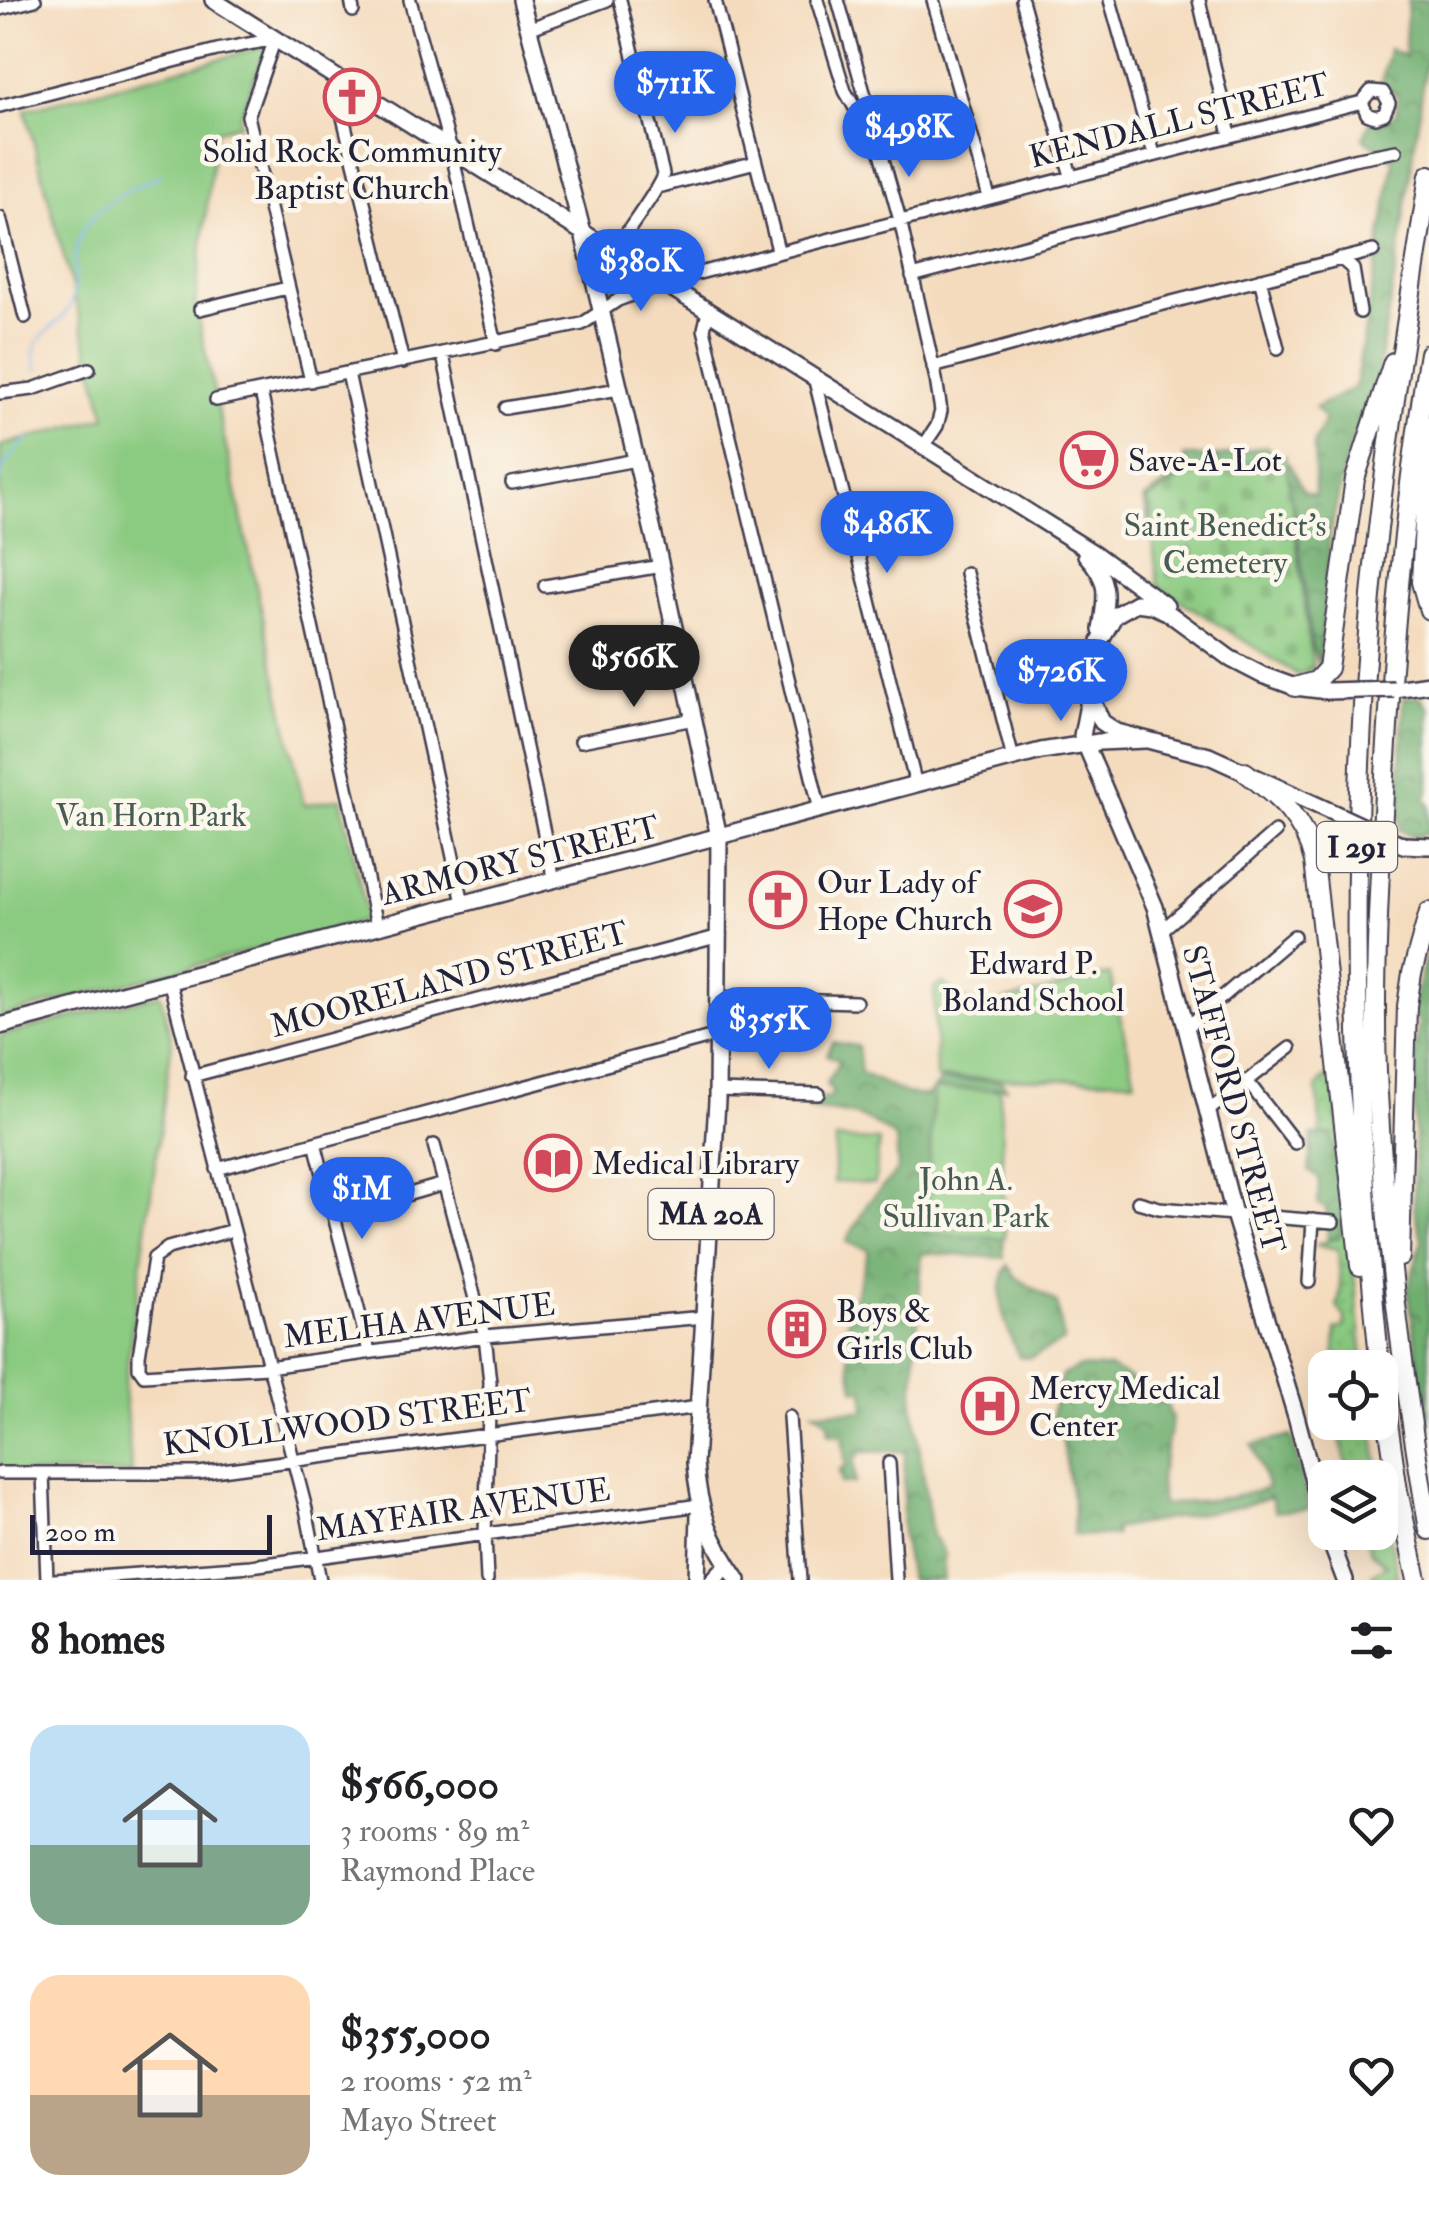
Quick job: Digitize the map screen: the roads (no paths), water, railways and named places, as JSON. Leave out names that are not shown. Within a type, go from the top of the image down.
[{"type":"highway","name":"I 291","points":[[1379,1350],[1357,1092],[1356,888],[1362,712],[1373,577],[1429,175]]},
{"type":"highway","points":[[1295,686],[1316,681],[1328,668],[1355,478],[1405,329]]},
{"type":"highway","name":"I 291","points":[[1429,354],[1408,481],[1398,581],[1378,919],[1378,1094],[1398,1328],[1429,1530]]},
{"type":"highway","points":[[1428,606],[1421,582],[1429,427]]},
{"type":"highway","points":[[1245,772],[1294,814],[1306,832],[1314,861],[1352,1211],[1376,1350]]},
{"type":"highway","points":[[1398,1328],[1404,1043],[1412,973],[1429,912]]},
{"type":"highway","name":"I 291","points":[[1391,1440],[1417,1580]]},
{"type":"main road","points":[[213,0],[1122,572],[1166,604],[1175,616]]},
{"type":"main road","name":"MA 20A","points":[[520,0],[583,233],[719,837],[718,1091],[695,1463],[700,1506],[713,1542],[738,1580]]},
{"type":"main road","name":"STAFFORD STREET","points":[[1068,539],[1098,568],[1106,588],[1084,744],[1148,886],[1234,1214],[1308,1462]]},
{"type":"main road","points":[[1100,641],[1112,618],[1132,604],[1155,606],[1175,616],[1243,666],[1295,686],[1328,691],[1429,684]]},
{"type":"main road","points":[[1405,688],[1429,694]]},
{"type":"main road","points":[[1088,698],[1106,726],[1145,740],[1192,750],[1406,846],[1429,860]]},
{"type":"main road","points":[[1054,748],[1071,734],[1088,698]]},
{"type":"main road","name":"ARMORY STREET","points":[[0,1026],[1054,748],[1145,740]]},
{"type":"main road","points":[[1406,846],[1429,846]]},
{"type":"main road","points":[[697,1580],[700,1506]]},
{"type":"main road","name":"STAFFORD STREET","points":[[1334,1550],[1345,1580]]},
{"type":"main road","points":[[713,1580],[727,1564]]},
{"type":"street","points":[[0,9],[35,0]]},
{"type":"street","points":[[410,0],[496,344]]},
{"type":"street","points":[[528,29],[607,0]]},
{"type":"street","points":[[620,0],[663,174],[662,186]]},
{"type":"street","points":[[715,0],[778,250]]},
{"type":"street","points":[[817,0],[846,91],[879,151]]},
{"type":"street","points":[[838,0],[900,220],[942,412],[923,448]]},
{"type":"street","points":[[933,0],[990,197]]},
{"type":"street","points":[[1022,0],[1071,176]]},
{"type":"street","points":[[1110,0],[1154,154]]},
{"type":"street","points":[[1199,0],[1230,135]]},
{"type":"street","points":[[823,19],[842,15]]},
{"type":"street","points":[[830,38],[847,34]]},
{"type":"street","points":[[0,106],[217,50],[275,39]]},
{"type":"street","points":[[275,39],[248,116],[311,381]]},
{"type":"street","points":[[348,85],[340,98],[341,109],[403,362]]},
{"type":"street","name":"KENDALL STREET","points":[[216,400],[582,324],[618,300],[662,283],[1362,102]]},
{"type":"street","points":[[912,276],[1353,158],[1396,151]]},
{"type":"street","points":[[614,252],[643,206],[662,186],[756,162]]},
{"type":"street","points":[[0,218],[24,318]]},
{"type":"street","points":[[933,367],[1374,251]]},
{"type":"street","points":[[1340,258],[1353,269],[1360,312]]},
{"type":"street","points":[[1260,279],[1278,348]]},
{"type":"street","points":[[200,309],[288,288]]},
{"type":"street","points":[[708,312],[704,329],[820,810]]},
{"type":"street","points":[[442,355],[554,880]]},
{"type":"street","points":[[0,393],[33,388],[89,369]]},
{"type":"street","points":[[348,373],[463,903]]},
{"type":"street","points":[[816,381],[916,785]]},
{"type":"street","points":[[505,408],[620,390]]},
{"type":"street","points":[[260,392],[377,925]]},
{"type":"street","points":[[512,483],[636,460]]},
{"type":"street","points":[[545,586],[661,566]]},
{"type":"street","points":[[966,573],[1012,759]]},
{"type":"street","points":[[602,652],[676,637]]},
{"type":"street","points":[[581,742],[694,719]]},
{"type":"street","points":[[1161,930],[1275,832]]},
{"type":"street","name":"MOORELAND STREET","points":[[192,1076],[720,936]]},
{"type":"street","points":[[1186,1028],[1294,936]]},
{"type":"street","points":[[169,980],[320,1580]]},
{"type":"street","points":[[719,998],[856,1002]]},
{"type":"street","points":[[216,1170],[718,1036]]},
{"type":"street","points":[[1208,1111],[1290,1048]]},
{"type":"street","points":[[1246,1081],[1295,1143]]},
{"type":"street","points":[[718,1091],[819,1094]]},
{"type":"street","points":[[314,1143],[369,1351]]},
{"type":"street","points":[[434,1145],[484,1336],[490,1382],[487,1580]]},
{"type":"street","points":[[334,1216],[444,1184]]},
{"type":"street","points":[[1138,1202],[1159,1208],[1333,1222]]},
{"type":"street","points":[[1308,1282],[1313,1220]]},
{"type":"street","name":"MELHA AVENUE","points":[[232,1230],[168,1248],[154,1258],[138,1356],[141,1372],[152,1376],[268,1367],[484,1336],[705,1317]]},
{"type":"street","name":"KNOLLWOOD STREET","points":[[0,1472],[199,1473],[698,1407]]},
{"type":"street","points":[[789,1417],[800,1580]]},
{"type":"street","points":[[890,1462],[896,1580]]},
{"type":"street","points":[[43,1474],[51,1580]]},
{"type":"street","name":"MAYFAIR AVENUE","points":[[51,1580],[251,1566],[700,1506]]},
{"type":"waterway","points":[[38,371],[38,341],[72,302],[75,255],[86,226],[106,204],[161,175]]},
{"type":"waterway","points":[[0,480],[4,465],[29,436]]},
{"type":"place","name":"Solid Rock Community Baptist Church","points":[[352,97]]},
{"type":"place","name":"Save-A-Lot","points":[[1089,460]]},
{"type":"place","name":"Our Lady of Hope Church","points":[[778,900]]},
{"type":"place","name":"Edward P. Boland School","points":[[1033,909]]},
{"type":"place","name":"Medical Library","points":[[553,1163]]},
{"type":"place","name":"Boys & Girls Club","points":[[797,1329]]},
{"type":"place","name":"Mercy Medical Center","points":[[990,1406]]},
{"type":"park label","name":"Saint Benedict's Cemetery","points":[[1225,544]]},
{"type":"park label","name":"Van Horn Park","points":[[151,815]]},
{"type":"park label","name":"John A. Sullivan Park","points":[[966,1198]]}]
